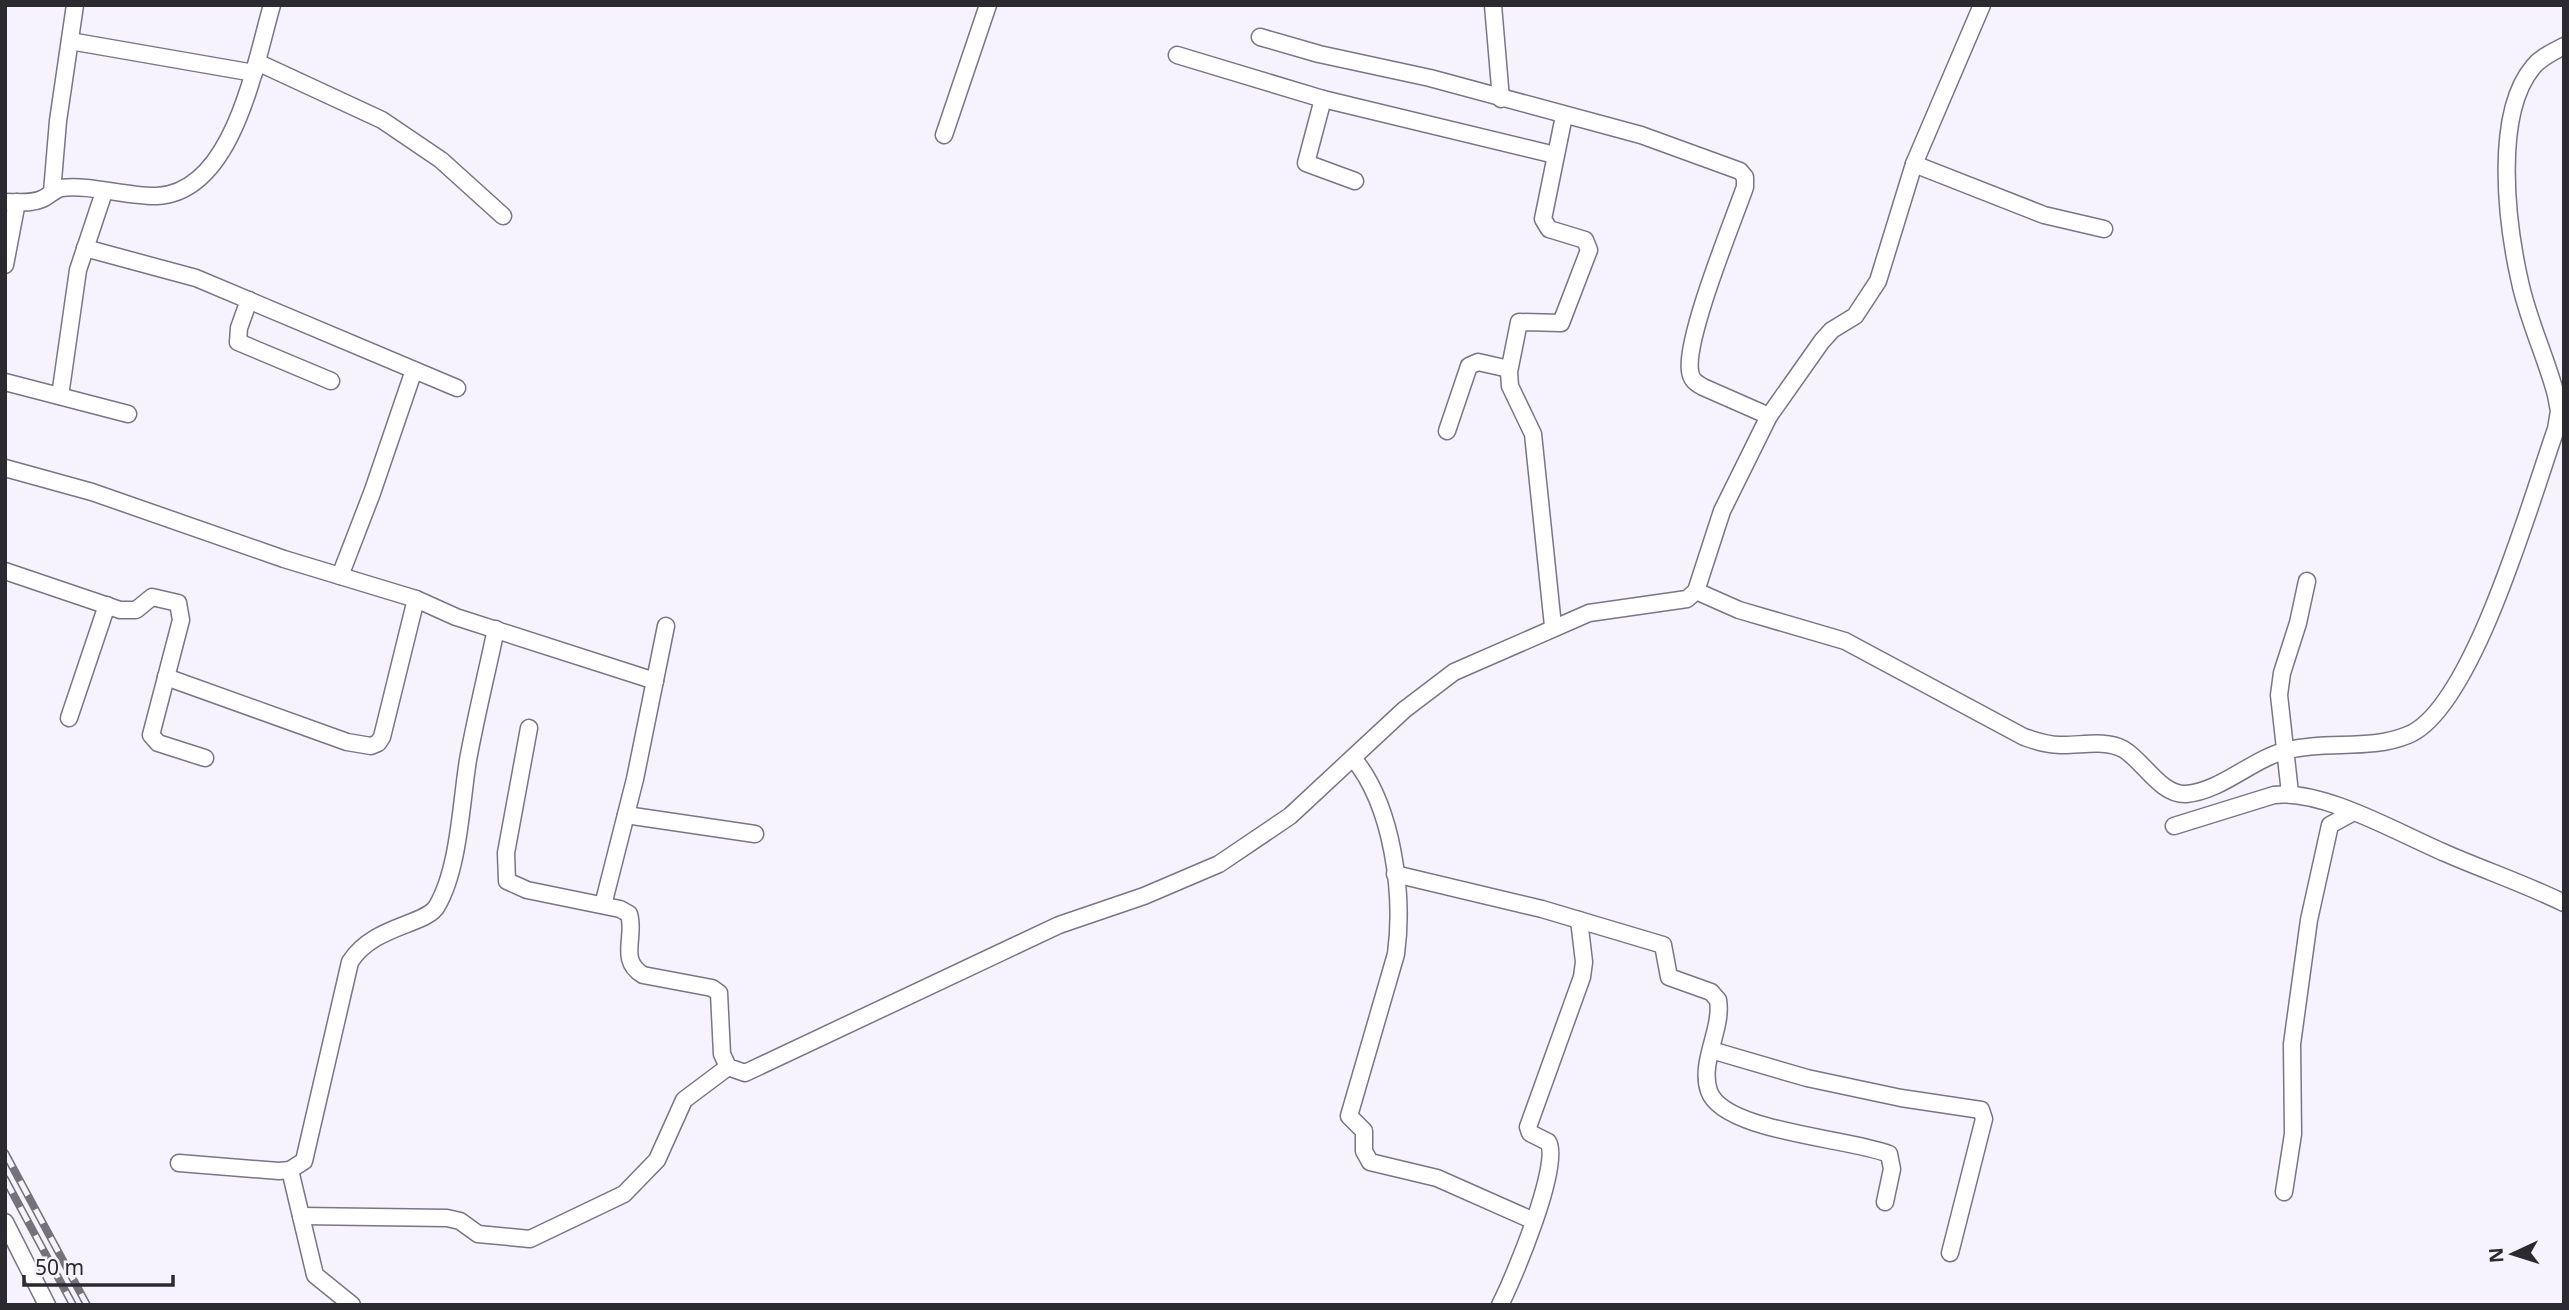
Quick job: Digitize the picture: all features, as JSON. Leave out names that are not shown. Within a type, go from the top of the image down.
[{"type":"street","points":[[52,192],[75,5]]},
{"type":"street","points":[[5,265],[11,202],[32,202],[60,188],[159,196],[183,191],[192,185],[223,148],[245,103],[272,5]]},
{"type":"street","points":[[944,135],[988,5]]},
{"type":"street","points":[[1493,5],[1501,99]]},
{"type":"street","points":[[528,728],[506,853],[504,872],[507,881],[527,890],[603,905],[629,914],[632,924],[629,959],[633,969],[643,975],[712,988],[719,993],[722,1055],[728,1067],[746,1073],[1059,925],[1144,897],[1219,864],[1290,816],[1404,710],[1454,672],[1553,626],[1590,613],[1687,599],[1696,591],[1722,511],[1769,416],[1822,341],[1865,306],[1878,281],[1914,164],[1982,5]]},
{"type":"street","points":[[1260,37],[1320,54],[1430,78],[1641,135],[1732,167],[1745,177],[1745,187],[1699,322],[1689,370],[1693,381],[1703,387],[1769,416]]},
{"type":"street","points":[[70,41],[256,68],[382,120],[441,160],[503,216]]},
{"type":"street","points":[[1696,591],[1739,610],[1845,641],[2024,737],[2046,744],[2113,745],[2124,750],[2168,789],[2178,794],[2199,791],[2286,750],[2381,744],[2421,728],[2449,694],[2485,628],[2510,565],[2556,429],[2559,411],[2547,362],[2520,284],[2511,230],[2508,155],[2509,128],[2518,91],[2542,58],[2564,46]]},
{"type":"street","points":[[1177,55],[1323,99],[1555,155]]},
{"type":"street","points":[[1323,99],[1306,163],[1355,181]]},
{"type":"street","points":[[1553,626],[1533,434],[1510,386],[1509,369],[1519,322],[1561,323],[1589,250],[1585,240],[1549,229],[1543,219],[1564,116]]},
{"type":"street","points":[[1914,164],[2044,215],[2104,229]]},
{"type":"street","points":[[60,396],[78,270],[104,192]]},
{"type":"street","points":[[85,248],[196,278],[457,388]]},
{"type":"street","points":[[249,300],[239,328],[238,342],[331,381]]},
{"type":"street","points":[[1447,431],[1469,366],[1478,362],[1509,369]]},
{"type":"street","points":[[340,576],[414,370]]},
{"type":"street","points":[[5,382],[128,414]]},
{"type":"street","points":[[5,468],[92,492],[655,681]]},
{"type":"street","points":[[5,571],[128,611],[142,607],[152,597],[178,603],[181,620],[152,727],[152,740],[205,758]]},
{"type":"street","points":[[2290,793],[2280,713],[2282,673],[2298,623],[2307,581]]},
{"type":"street","points":[[166,677],[335,738],[371,746],[379,743],[382,737],[416,599]]},
{"type":"street","points":[[69,718],[107,605]]},
{"type":"street","points":[[603,905],[626,815],[666,626]]},
{"type":"street","points":[[179,1163],[290,1170],[304,1161],[350,962],[370,940],[436,909],[442,895],[450,868],[469,756],[496,629]]},
{"type":"street","points":[[1353,758],[1369,778],[1375,792],[1395,874],[1399,926],[1396,954],[1368,1056],[1349,1111],[1349,1116],[1364,1131],[1365,1157],[1378,1165],[1437,1178],[1534,1221]]},
{"type":"street","points":[[2174,826],[2274,795],[2290,793],[2352,813],[2563,901]]},
{"type":"street","points":[[2284,1192],[2294,1134],[2292,1044],[2309,920],[2330,825],[2352,813]]},
{"type":"street","points":[[626,815],[755,834]]},
{"type":"street","points":[[1395,874],[1579,920],[1663,945],[1669,977],[1716,995],[1720,1006],[1711,1050],[1709,1091],[1725,1112],[1748,1121],[1889,1154],[1892,1169],[1885,1202]]},
{"type":"street","points":[[1500,1305],[1534,1221],[1551,1147],[1548,1142],[1530,1133],[1528,1127],[1582,977],[1584,962],[1579,920]]},
{"type":"street","points":[[1711,1050],[1807,1078],[1901,1098],[1981,1111],[1984,1119],[1950,1253]]},
{"type":"street","points":[[301,1216],[447,1218],[460,1221],[478,1234],[530,1239],[624,1194],[657,1160],[684,1100],[728,1067]]},
{"type":"street","points":[[290,1170],[315,1275],[352,1305]]},
{"type":"street","points":[[5,1222],[47,1305]]},
{"type":"railway","points":[[5,1153],[87,1305]]},
{"type":"railway","points":[[5,1179],[73,1305]]}]
